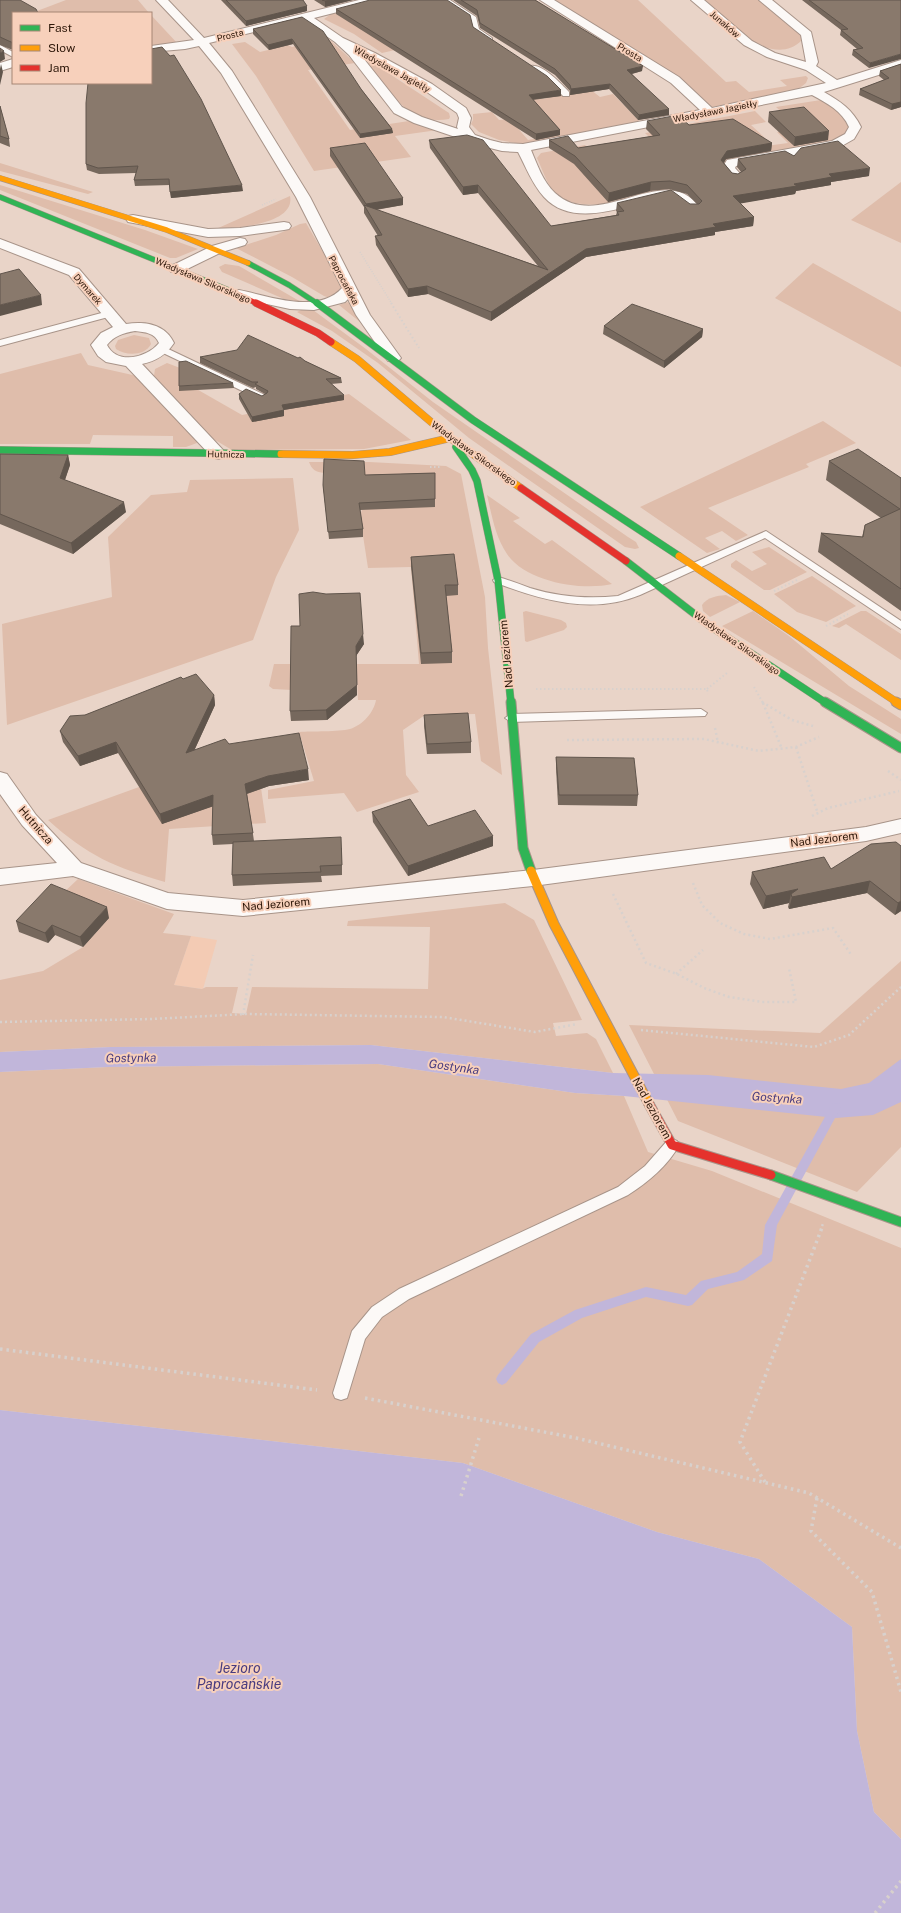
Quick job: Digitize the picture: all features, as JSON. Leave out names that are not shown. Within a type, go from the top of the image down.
[{"type":"street","name":"Paprocańska","points":[[162,0],[202,42],[226,71],[302,197],[363,315],[393,358]]},
{"type":"street","name":"Prosta","points":[[202,42],[373,0]]},
{"type":"street","name":"Prosta","points":[[546,0],[675,80],[709,112]]},
{"type":"street","name":"Junaków","points":[[697,0],[745,42],[771,55],[810,67],[836,84]]},
{"type":"street","points":[[765,0],[806,32],[808,36],[799,47],[812,62],[810,67]]},
{"type":"street","name":"Władysława Jagiełły","points":[[306,17],[339,40],[371,55],[428,88],[462,112],[465,118],[464,127],[469,136]]},
{"type":"street","name":"Władysława Jagiełły","points":[[339,40],[398,110],[418,120],[502,147],[523,148],[814,91],[901,64]]},
{"type":"street","points":[[152,49],[202,42]]},
{"type":"street","name":"Junaków","points":[[755,46],[773,50],[799,47]]},
{"type":"street","points":[[0,67],[12,63]]},
{"type":"street","points":[[736,177],[728,168],[732,163],[836,144],[850,136],[855,127],[850,118],[837,104],[814,91]]},
{"type":"street","points":[[523,148],[541,185],[556,202],[565,206],[582,209],[604,208],[670,193],[679,195],[693,208]]},
{"type":"street","points":[[0,178],[130,219],[217,249],[266,272],[318,304],[393,358],[453,406],[696,566],[901,705]]},
{"type":"street","name":"Władysława Sikorskiego","points":[[0,197],[239,294],[318,334],[357,359],[450,438],[656,583],[709,625],[801,688],[901,748]]},
{"type":"street","points":[[176,269],[217,249],[258,237],[292,218],[302,197]]},
{"type":"street","points":[[130,219],[208,233],[240,232],[292,218]]},
{"type":"street","name":"Dymarek","points":[[0,243],[74,272],[122,329]]},
{"type":"street","points":[[239,294],[290,305],[318,304],[340,299],[349,289]]},
{"type":"street","points":[[141,328],[158,331],[165,336],[167,343],[164,350],[150,358],[131,362],[113,359],[101,352],[99,345],[103,339],[111,333],[122,329],[141,328]]},
{"type":"street","points":[[131,362],[218,454]]},
{"type":"street","name":"Hutnicza","points":[[0,450],[353,455],[390,452],[450,438]]},
{"type":"street","name":"Nad Jeziorem","points":[[450,438],[472,470],[476,481],[498,580],[506,643],[511,718],[523,848],[533,878],[554,924],[672,1145],[770,1175],[901,1222]]},
{"type":"street","name":"Hutnicza","points":[[0,779],[29,820],[74,868]]},
{"type":"street","name":"Nad Jeziorem","points":[[0,877],[74,868],[167,901],[243,908],[533,878],[866,834],[901,826]]},
{"type":"lane","points":[[445,0],[474,18],[476,30],[495,42]]},
{"type":"lane","points":[[0,47],[12,54]]},
{"type":"lane","points":[[526,62],[551,78],[566,94]]},
{"type":"lane","points":[[0,343],[109,314]]},
{"type":"lane","points":[[164,350],[262,396]]},
{"type":"lane","points":[[498,580],[519,588],[563,599],[581,601],[618,599],[635,594],[656,583],[766,534],[901,626]]},
{"type":"lane","points":[[511,718],[701,714]]},
{"type":"lane","points":[[342,1394],[358,1336],[377,1312],[404,1294],[623,1191],[645,1177],[659,1164],[672,1145]]},
{"type":"path","points":[[360,252],[422,353]]},
{"type":"path","points":[[771,593],[818,569]]},
{"type":"path","points":[[824,628],[830,630]]},
{"type":"path","points":[[707,689],[727,673]]},
{"type":"path","points":[[762,702],[782,749]]},
{"type":"path","points":[[562,740],[704,739],[759,751],[796,748],[818,737]]},
{"type":"path","points":[[796,748],[818,811]]},
{"type":"path","points":[[692,879],[702,904],[720,923],[744,934],[770,939],[833,928],[852,956]]},
{"type":"path","points":[[612,891],[646,963],[655,969],[676,974],[707,990],[744,1000],[780,1003],[796,1002],[789,968]]},
{"type":"path","points":[[676,974],[703,950]]},
{"type":"path","points":[[243,1015],[253,955]]},
{"type":"path","points":[[640,1030],[814,1047],[848,1035],[901,987]]},
{"type":"path","points":[[0,1022],[152,1019],[243,1015],[443,1017],[535,1032],[605,1019]]},
{"type":"path","points":[[765,1483],[740,1442],[833,1198]]},
{"type":"path","points":[[0,1349],[342,1394],[576,1438],[809,1493],[901,1548]]},
{"type":"path","points":[[461,1496],[479,1438]]},
{"type":"path","points":[[817,1498],[810,1531],[872,1592],[901,1692]]},
{"type":"path","points":[[875,1913],[901,1881]]},
{"type":"shaded area","points":[[66,0],[138,0],[148,12],[38,12]]},
{"type":"shaded area","points":[[554,0],[638,0],[726,82],[736,81],[749,92],[787,86],[780,80],[806,76],[808,78],[806,83],[797,90],[712,107],[669,73]]},
{"type":"shaded area","points":[[704,0],[760,0],[801,33],[802,40],[790,48],[777,50],[763,46],[737,30]]},
{"type":"shaded area","points":[[380,2],[542,99],[591,90],[600,97],[613,94],[641,123],[521,144],[499,140],[479,132],[471,124],[473,114],[492,112],[499,120],[510,119],[528,140],[559,135],[421,44],[382,53],[354,34],[324,19],[331,14]]},
{"type":"shaded area","points":[[152,16],[178,44],[152,46]]},
{"type":"shaded area","points":[[320,40],[331,41],[355,63],[308,70],[350,130],[409,121],[438,130],[395,136],[411,157],[314,171],[256,76],[232,44],[245,42],[260,52],[288,45],[292,47]]},
{"type":"shaded area","points":[[370,61],[449,113],[449,119],[435,120],[422,117],[411,112],[383,85],[367,64]]},
{"type":"shaded area","points":[[821,100],[831,103],[842,114],[851,127],[847,135],[827,143],[732,160],[725,165],[688,181],[639,197],[614,202],[591,204],[571,202],[552,190],[537,158],[541,153],[585,145],[594,155],[661,149],[645,133],[668,129],[712,130],[683,125],[755,111],[766,122],[751,125],[765,138],[759,139],[766,146],[788,143],[777,132],[791,130],[786,116],[776,107]]},
{"type":"shaded area","points":[[0,163],[93,192],[88,194],[0,171]]},
{"type":"shaded area","points":[[901,182],[901,243],[851,220]]},
{"type":"shaded area","points":[[0,185],[145,230],[198,249],[176,258],[170,258],[0,190]]},
{"type":"shaded area","points":[[290,196],[289,206],[284,213],[274,219],[249,226],[216,229]]},
{"type":"shaded area","points":[[306,223],[341,283],[341,290],[330,298],[236,248],[276,235],[300,224]]},
{"type":"shaded area","points":[[813,263],[901,312],[901,367],[775,298]]},
{"type":"shaded area","points":[[225,264],[239,266],[301,302],[284,299],[222,272],[219,267]]},
{"type":"shaded area","points":[[351,301],[365,326],[339,305]]},
{"type":"shaded area","points":[[301,310],[313,310],[366,349],[433,402],[636,542],[639,548],[635,549],[625,547],[469,438],[378,363],[332,331],[297,312]]},
{"type":"shaded area","points":[[134,335],[149,338],[151,344],[144,351],[135,354],[125,353],[116,349],[115,346],[118,340]]},
{"type":"shaded area","points":[[81,353],[88,365],[137,376],[195,437],[197,443],[186,447],[173,447],[173,436],[93,435],[90,444],[0,444],[0,374]]},
{"type":"shaded area","points":[[167,363],[188,371],[193,387],[242,415],[349,394],[411,440],[364,449],[232,450],[210,437],[154,376],[155,369]]},
{"type":"shaded area","points":[[823,421],[856,443],[806,464],[809,467],[708,508],[748,535],[736,541],[722,531],[705,538],[720,549],[707,553],[640,507]]},
{"type":"shaded area","points":[[309,462],[369,462],[446,466],[461,474],[485,597],[488,648],[502,775],[481,761],[475,714],[425,715],[403,730],[406,775],[419,792],[357,812],[344,793],[268,799],[268,790],[314,781],[299,732],[339,731],[355,727],[367,718],[375,705],[376,700],[358,700],[357,679],[292,690],[273,689],[269,686],[274,664],[419,664],[411,567],[368,568],[360,516],[365,500],[324,473],[315,470],[311,467]]},
{"type":"shaded area","points":[[293,478],[299,530],[276,577],[253,640],[7,725],[2,624],[112,597],[108,537],[151,495],[187,492],[190,480]]},
{"type":"shaded area","points":[[487,495],[520,518],[513,521],[545,544],[552,540],[612,584],[586,586],[555,582],[541,578],[516,564],[507,554],[494,526]]},
{"type":"shaded area","points":[[769,547],[807,572],[770,590],[764,590],[731,567],[731,564],[736,560],[752,571],[767,564],[752,552]]},
{"type":"shaded area","points":[[812,576],[856,606],[826,622],[797,612],[774,594]]},
{"type":"shaded area","points":[[726,595],[740,602],[710,617],[703,611],[702,605],[707,600],[716,596]]},
{"type":"shaded area","points":[[526,611],[561,620],[566,623],[567,627],[564,630],[527,642],[525,641],[523,612]]},
{"type":"shaded area","points":[[753,611],[789,636],[849,686],[901,719],[901,734],[722,626]]},
{"type":"shaded area","points":[[861,611],[866,611],[901,634],[901,660],[846,624],[839,628],[832,626]]},
{"type":"shaded area","points":[[255,745],[266,823],[169,829],[165,882],[131,871],[102,859],[76,843],[48,820]]},
{"type":"shaded area","points":[[78,879],[174,914],[163,933],[191,936],[174,985],[202,989],[206,987],[238,987],[232,1013],[246,1014],[252,987],[428,989],[430,927],[347,926],[348,921],[505,903],[534,920],[582,1020],[553,1023],[556,1036],[587,1033],[596,1039],[613,1073],[371,1045],[111,1047],[0,1052],[0,980],[43,971],[83,947],[109,918],[59,897]]},
{"type":"shaded area","points":[[191,936],[217,940],[203,989],[174,985]]},
{"type":"shaded area","points":[[901,961],[901,1147],[857,1192],[678,1121],[629,1025],[820,1033]]},
{"type":"shaded area","points":[[378,1064],[575,1093],[624,1096],[648,1152],[712,1171],[901,1248],[901,1839],[874,1812],[857,1731],[852,1627],[759,1559],[657,1532],[463,1463],[0,1410],[0,1072],[108,1067]]},
{"type":"water","name":"Gostynka","points":[[371,1045],[613,1073],[708,1075],[841,1089],[869,1083],[901,1059],[901,1102],[873,1115],[836,1118],[624,1096],[575,1093],[378,1064],[108,1067],[0,1072],[0,1052],[111,1047]]},
{"type":"water","name":"Jezioro Paprocańskie","points":[[0,1410],[463,1463],[657,1532],[759,1559],[852,1627],[857,1731],[874,1812],[901,1839],[901,1913],[0,1913]]},
{"type":"building","points":[[0,0],[20,0],[36,9],[38,12],[12,12],[12,42],[0,37]]},
{"type":"building","points":[[226,0],[303,0],[307,6],[246,21]]},
{"type":"building","points":[[370,0],[447,0],[470,15],[473,27],[547,76],[561,90],[529,95],[560,130],[536,134],[336,9]]},
{"type":"building","points":[[461,0],[535,0],[643,66],[627,70],[669,109],[639,115],[610,84],[571,89],[570,85],[555,69],[480,23],[477,10]]},
{"type":"building","points":[[809,0],[901,0],[901,54],[870,63],[853,50],[863,48],[841,30],[848,29]]},
{"type":"building","points":[[302,17],[323,31],[361,89],[392,129],[360,134],[292,39],[268,45],[253,29]]},
{"type":"building","points":[[162,47],[170,56],[174,55],[201,99],[242,185],[170,192],[169,179],[134,180],[138,166],[98,168],[86,164],[86,103],[88,84],[152,84],[152,49]]},
{"type":"building","points":[[901,64],[901,102],[892,104],[860,89],[889,78],[880,71]]},
{"type":"building","points":[[0,106],[9,139],[0,136]]},
{"type":"building","points":[[804,107],[829,131],[795,137],[769,112]]},
{"type":"building","points":[[678,115],[689,125],[733,119],[772,143],[727,151],[721,160],[732,173],[738,174],[746,169],[738,159],[785,151],[794,156],[801,148],[838,141],[870,168],[829,174],[832,177],[794,184],[797,186],[733,196],[754,217],[713,224],[716,227],[586,249],[491,312],[427,286],[408,289],[375,236],[382,235],[364,205],[548,270],[478,185],[463,187],[429,140],[467,135],[483,140],[551,226],[619,215],[617,212],[624,211],[617,203],[671,190],[690,204],[699,204],[702,201],[687,185],[670,181],[651,182],[609,193],[575,156],[549,140],[568,136],[578,148],[660,135],[647,121]]},
{"type":"building","points":[[365,143],[403,198],[366,204],[330,148]]},
{"type":"building","points":[[19,269],[41,295],[0,305],[0,274]]},
{"type":"building","points":[[632,304],[703,329],[664,361],[604,326]]},
{"type":"building","points":[[248,335],[298,358],[300,357],[305,361],[341,378],[326,379],[344,395],[282,405],[284,410],[252,417],[239,394],[246,389],[262,396],[268,391],[255,384],[258,382],[252,382],[200,357],[237,350]]},
{"type":"building","points":[[186,361],[233,383],[179,386],[179,362]]},
{"type":"building","points":[[858,449],[901,478],[901,589],[821,533],[863,537],[865,525],[900,509],[829,461]]},
{"type":"building","points":[[0,454],[68,455],[60,478],[124,502],[71,543],[0,514]]},
{"type":"building","points":[[324,459],[364,461],[365,475],[435,473],[435,499],[359,503],[363,529],[328,532],[323,485]]},
{"type":"building","points":[[454,554],[458,585],[445,585],[452,652],[421,653],[411,557]]},
{"type":"building","points":[[313,592],[326,594],[360,593],[363,634],[356,646],[357,685],[326,710],[290,711],[291,626],[300,626],[299,594]]},
{"type":"building","points":[[196,674],[214,695],[186,753],[225,739],[229,744],[299,733],[308,769],[268,776],[245,784],[253,833],[212,835],[213,795],[160,814],[116,742],[78,756],[60,731],[70,716],[85,715],[181,677],[183,679]]},
{"type":"building","points":[[468,713],[471,742],[427,744],[424,715]]},
{"type":"building","points":[[556,757],[634,758],[638,795],[559,795]]},
{"type":"building","points":[[410,799],[428,826],[475,810],[493,836],[408,866],[372,812]]},
{"type":"building","points":[[341,837],[342,865],[320,866],[321,872],[232,875],[233,842]]},
{"type":"building","points":[[896,842],[901,846],[901,901],[898,903],[870,881],[792,897],[791,894],[798,889],[766,896],[752,872],[824,857],[831,869],[871,844]]},
{"type":"building","points":[[51,884],[107,907],[80,937],[52,925],[45,933],[16,921]]},
{"type":"waterway","points":[[502,1379],[535,1338],[579,1314],[646,1292],[688,1301],[705,1285],[740,1276],[768,1257],[771,1225],[836,1107]]},
{"type":"traffic: fast","points":[[0,197],[231,291]]},
{"type":"traffic: fast","points":[[248,263],[289,285],[314,301],[473,420],[679,556]]},
{"type":"traffic: fast","points":[[456,447],[472,470],[477,481],[498,580],[506,643],[523,848],[531,871]]},
{"type":"traffic: fast","points":[[0,450],[281,454]]},
{"type":"traffic: fast","points":[[626,561],[699,618],[756,658],[901,748]]},
{"type":"traffic: fast","points":[[771,1175],[901,1222]]},
{"type":"traffic: slow","points":[[0,178],[167,230],[248,263]]},
{"type":"traffic: slow","points":[[331,342],[357,359],[450,438],[521,488]]},
{"type":"traffic: slow","points":[[281,454],[353,455],[390,452],[450,438]]},
{"type":"traffic: slow","points":[[679,556],[901,705]]},
{"type":"traffic: slow","points":[[531,871],[554,924],[649,1104]]},
{"type":"traffic: jam","points":[[231,291],[318,333],[331,342]]},
{"type":"traffic: jam","points":[[521,488],[626,561]]},
{"type":"traffic: jam","points":[[649,1104],[672,1145],[771,1175]]}]
